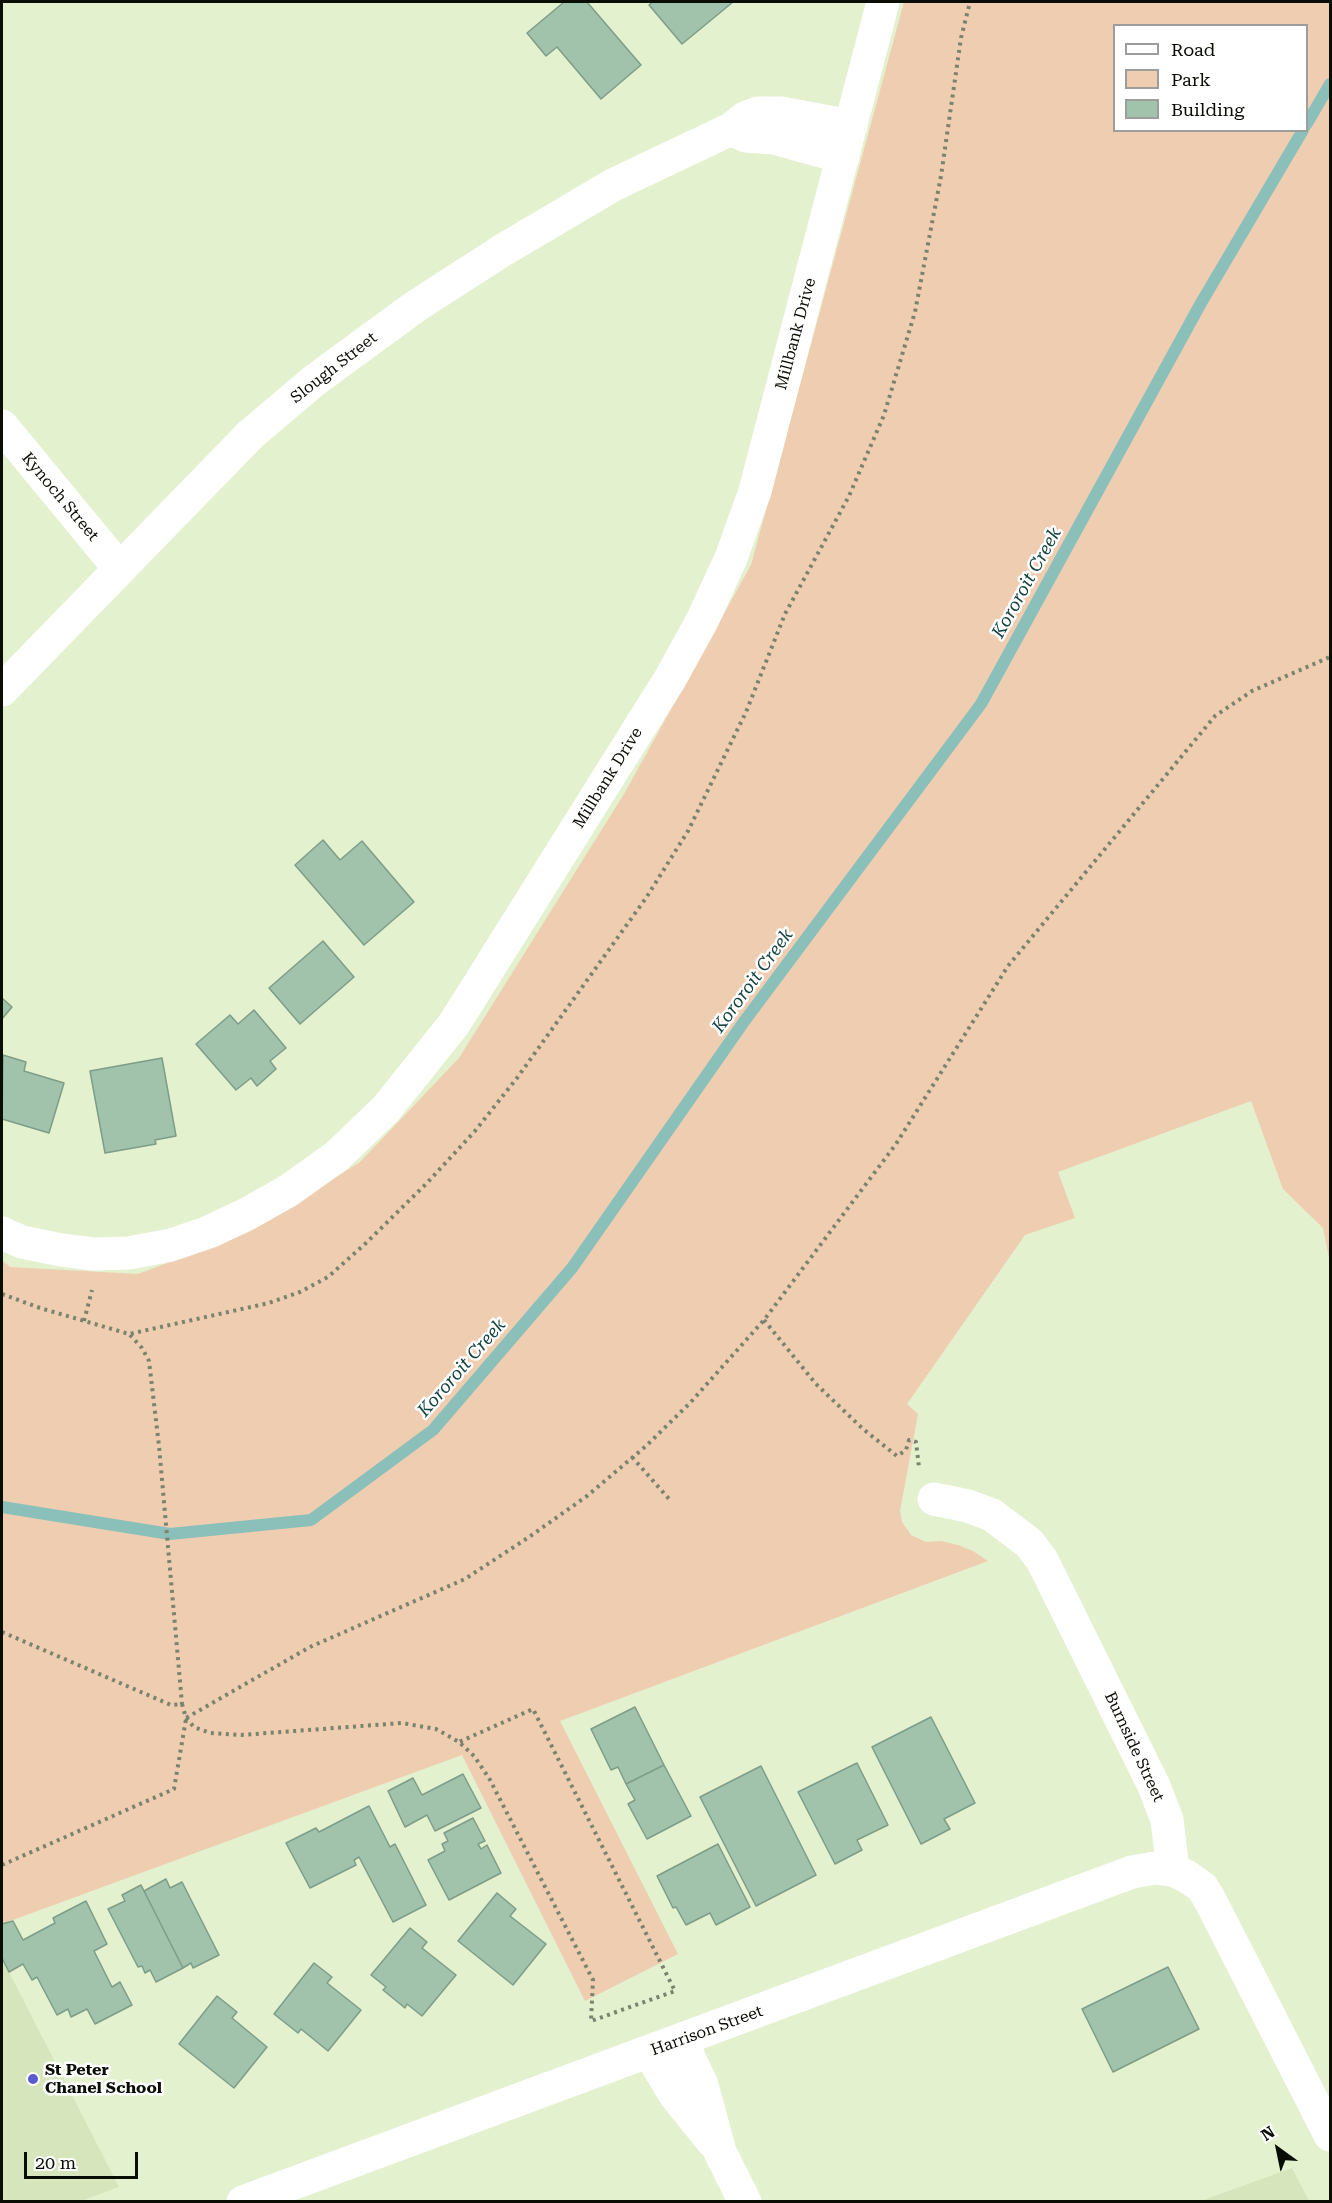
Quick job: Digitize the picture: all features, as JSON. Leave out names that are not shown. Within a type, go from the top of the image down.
[{"type":"street","name":"Millbank Drive","points":[[2,1233],[22,1242],[94,1254],[129,1253],[171,1245],[209,1233],[288,1191],[337,1156],[386,1109],[453,1024],[670,679],[702,621],[731,558],[755,491],[883,2]]},
{"type":"street","name":"Slough Street","points":[[2,690],[251,434],[315,380],[416,306],[503,250],[613,185],[731,129],[745,118],[767,112],[781,112],[851,126]]},
{"type":"street","points":[[731,129],[746,136],[774,138],[843,158]]},
{"type":"street","name":"Kynoch Street","points":[[2,426],[119,568]]},
{"type":"street","name":"Burnside Street","points":[[934,1499],[969,1506],[992,1515],[1029,1544],[1042,1560],[1155,1786],[1167,1820],[1173,1870]]},
{"type":"street","name":"Harrison Street","points":[[243,2202],[1132,1872],[1155,1868],[1173,1870]]},
{"type":"street","points":[[1173,1870],[1202,1887],[1210,1900],[1330,2135]]},
{"type":"street","points":[[681,2040],[702,2085],[720,2152],[745,2202]]},
{"type":"street","points":[[649,2052],[675,2095],[720,2152]]},
{"type":"path","points":[[186,1718],[310,1647],[465,1579],[529,1538],[587,1496],[632,1457],[690,1403],[764,1320],[896,1144],[1008,966],[1215,716],[1252,691],[1330,657]]},
{"type":"path","points":[[84,1322],[92,1297],[93,1281]]},
{"type":"path","points":[[764,1320],[837,1406],[897,1456]]},
{"type":"path","points":[[2,1865],[174,1789],[186,1718],[182,1704],[159,1446],[149,1361],[142,1348],[129,1334]]},
{"type":"path","points":[[632,1457],[670,1500]]},
{"type":"path","points":[[2,1632],[171,1705],[182,1704]]},
{"type":"path","points":[[186,1718],[194,1727],[210,1733],[241,1735],[402,1724],[436,1730],[459,1742],[474,1756],[489,1778],[593,1980],[591,2021],[675,1991],[533,1709],[459,1742]]},
{"type":"shaded area","name":"St Peter Chanel School","points":[[2,1958],[119,2187],[81,2201],[2,2201]]},
{"type":"shaded area","points":[[1292,2168],[1309,2201],[1201,2201]]},
{"type":"green space","points":[[904,2],[1330,2],[1330,1263],[1323,1228],[1283,1189],[1251,1101],[1058,1172],[1075,1218],[1025,1235],[907,1404],[918,1414],[900,1511],[902,1522],[911,1535],[926,1542],[941,1541],[958,1545],[988,1561],[560,1721],[678,1954],[585,2001],[462,1755],[2,1924],[2,1260],[10,1267],[138,1274],[249,1232],[360,1162],[459,1058],[624,794],[751,565]]},
{"type":"building","points":[[564,2],[587,2],[641,65],[601,99],[557,47],[546,56],[527,33]]},
{"type":"building","points":[[653,2],[733,2],[682,44],[649,5]]},
{"type":"building","points":[[323,840],[340,860],[362,841],[414,902],[364,945],[295,865]]},
{"type":"building","points":[[323,941],[354,977],[300,1024],[269,988]]},
{"type":"building","points":[[2,998],[12,1007],[2,1019]]},
{"type":"building","points":[[254,1010],[286,1048],[270,1061],[276,1069],[257,1086],[251,1078],[236,1090],[196,1044],[230,1015],[238,1024]]},
{"type":"building","points":[[3,1055],[26,1062],[24,1071],[64,1083],[49,1133],[2,1119]]},
{"type":"building","points":[[162,1058],[176,1136],[155,1140],[156,1144],[105,1153],[90,1071]]},
{"type":"building","points":[[635,1707],[664,1765],[626,1784],[618,1767],[611,1770],[591,1729]]},
{"type":"building","points":[[931,1717],[975,1803],[944,1819],[950,1829],[921,1844],[872,1747]]},
{"type":"building","points":[[857,1763],[888,1825],[857,1840],[862,1850],[835,1864],[798,1792]]},
{"type":"building","points":[[664,1765],[691,1816],[647,1839],[628,1804],[635,1800],[626,1784]]},
{"type":"building","points":[[761,1766],[816,1875],[756,1906],[700,1797]]},
{"type":"building","points":[[463,1774],[481,1808],[435,1831],[427,1815],[405,1827],[388,1791],[413,1778],[422,1795]]},
{"type":"building","points":[[369,1806],[390,1847],[395,1844],[426,1905],[393,1922],[359,1857],[354,1860],[356,1865],[310,1888],[286,1843],[316,1828],[319,1832]]},
{"type":"building","points":[[473,1818],[485,1841],[478,1844],[481,1849],[487,1845],[501,1873],[449,1900],[428,1860],[445,1851],[442,1844],[448,1841],[444,1833]]},
{"type":"building","points":[[718,1844],[750,1907],[716,1925],[710,1913],[686,1925],[676,1907],[673,1908],[657,1876]]},
{"type":"building","points":[[166,1879],[170,1888],[182,1882],[219,1955],[193,1968],[191,1963],[183,1968],[144,1891]]},
{"type":"building","points":[[141,1885],[183,1968],[156,1982],[150,1970],[145,1973],[142,1966],[138,1967],[108,1909],[125,1901],[122,1895]]},
{"type":"building","points":[[497,1893],[516,1909],[510,1916],[546,1944],[513,1985],[458,1941]]},
{"type":"building","points":[[86,1901],[107,1944],[94,1951],[112,1987],[120,1982],[132,2005],[95,2024],[87,2009],[71,2017],[68,2009],[57,2015],[37,1977],[32,1980],[23,1964],[9,1972],[2,1958],[2,1924],[13,1921],[23,1940],[55,1923],[53,1918]]},
{"type":"building","points":[[410,1928],[427,1942],[422,1948],[456,1975],[422,2016],[407,2004],[405,2008],[383,1990],[386,1987],[371,1975]]},
{"type":"building","points":[[314,1963],[332,1977],[327,1983],[361,2010],[328,2051],[301,2029],[298,2033],[274,2014]]},
{"type":"building","points":[[1168,1967],[1199,2029],[1113,2072],[1082,2009]]},
{"type":"building","points":[[217,1996],[237,2012],[232,2018],[267,2047],[234,2088],[179,2044]]},
{"type":"waterway","name":"Kororoit Creek","points":[[1308,122],[1330,84]]},
{"type":"waterway","name":"Kororoit Creek","points":[[2,1507],[170,1534],[311,1520],[433,1430],[572,1268],[743,1023],[981,704],[1201,303],[1302,132]]},
{"type":"place","name":"St Peter Chanel School","points":[[33,2079]]}]
